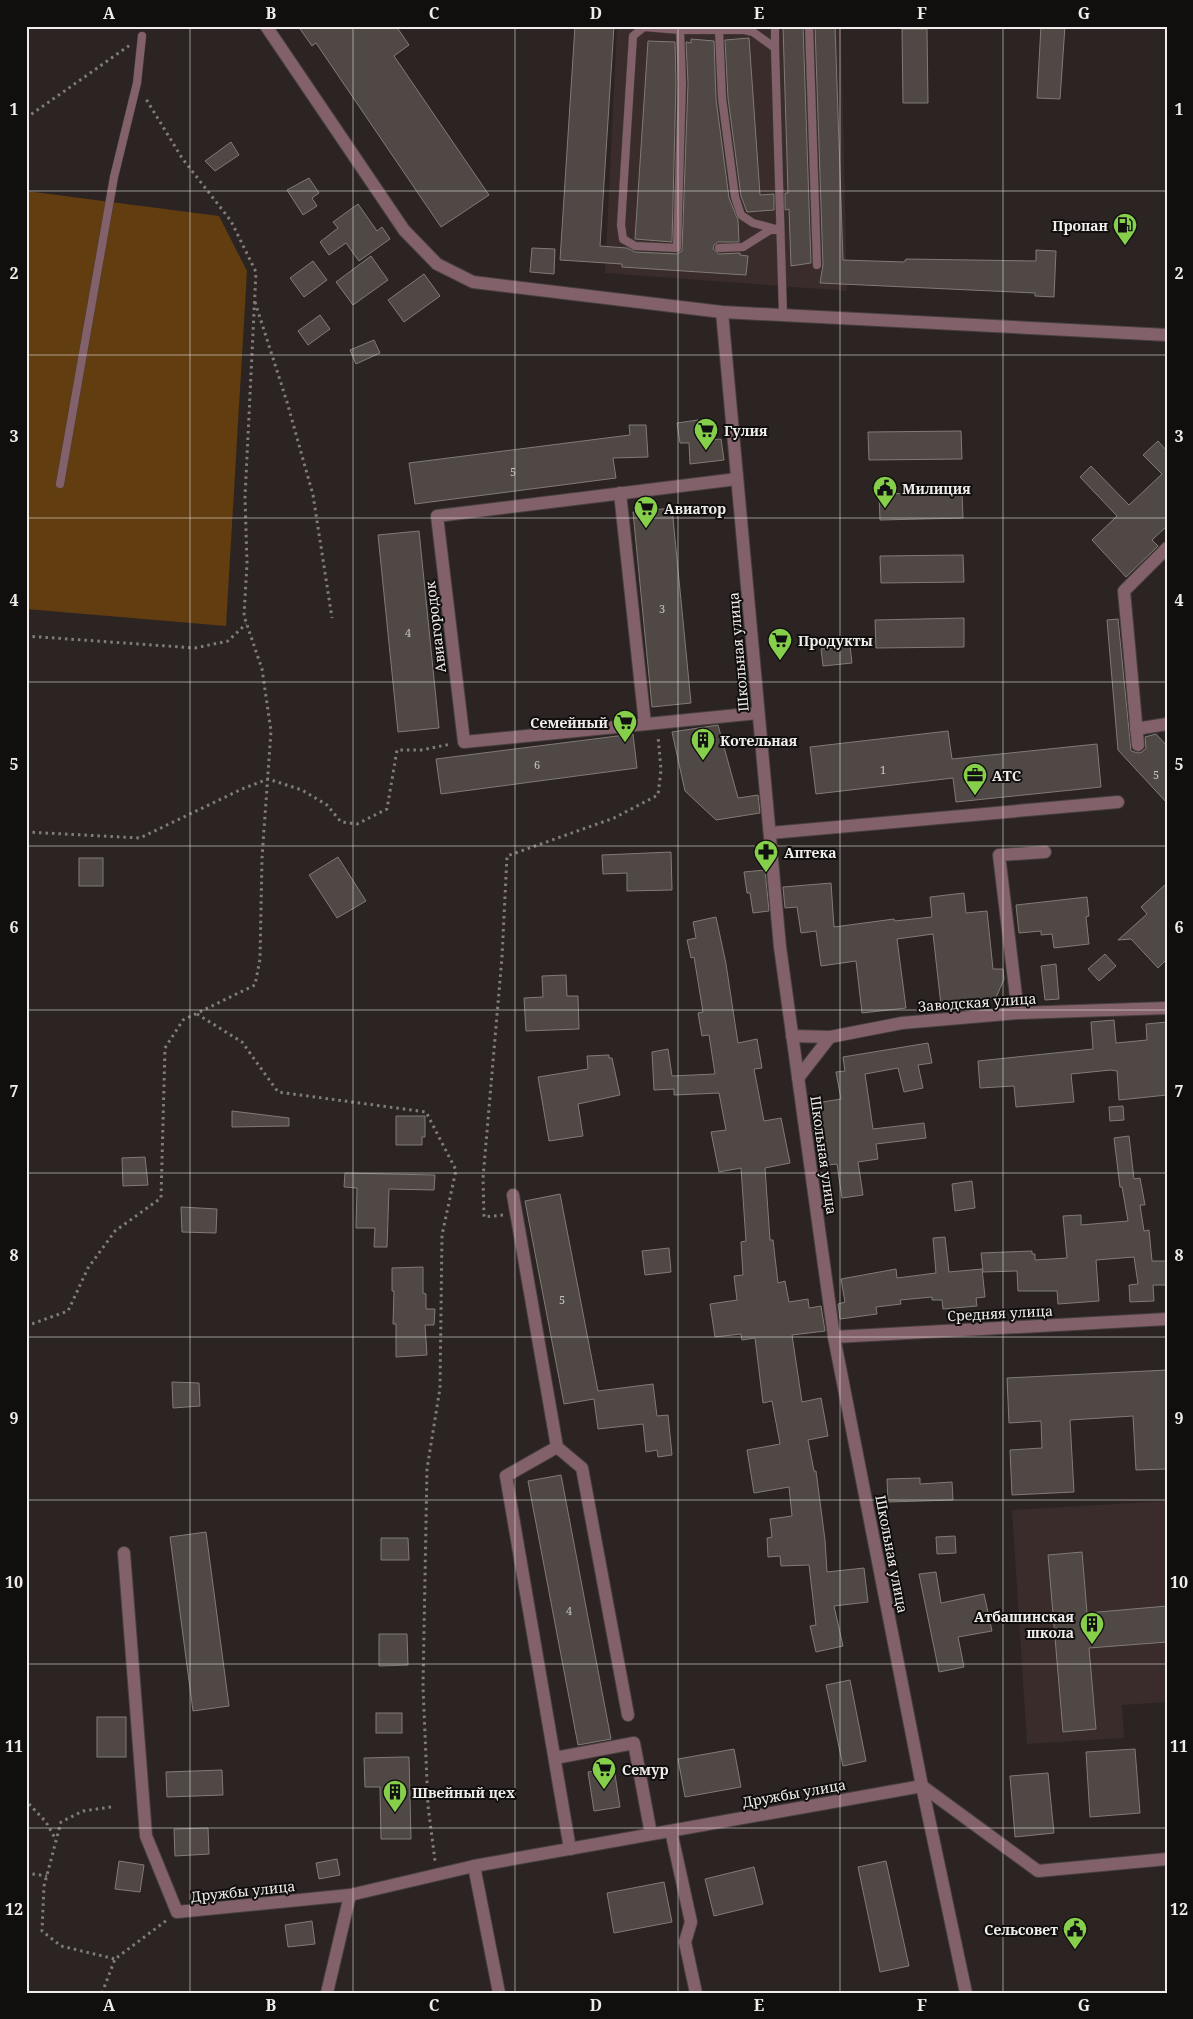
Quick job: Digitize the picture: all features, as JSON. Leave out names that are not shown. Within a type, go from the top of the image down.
[{"type":"street","points":[[266,26],[404,230],[437,264],[473,282],[722,312],[1167,335]]},
{"type":"street","name":"Школьная улица","points":[[722,312],[780,947],[834,1337],[922,1786],[966,1993]]},
{"type":"street","name":"Авиагородок","points":[[464,742],[437,516],[737,479]]},
{"type":"street","points":[[620,493],[651,723]]},
{"type":"street","points":[[1138,745],[1124,591],[1167,548]]},
{"type":"street","points":[[464,742],[758,713]]},
{"type":"street","points":[[1136,730],[1167,724]]},
{"type":"street","points":[[770,833],[1118,802]]},
{"type":"street","points":[[1018,1013],[999,855],[1045,852]]},
{"type":"street","name":"Заводская улица","points":[[792,1036],[830,1037],[902,1023],[1018,1013],[1167,1008]]},
{"type":"street","points":[[798,1078],[830,1037]]},
{"type":"street","points":[[513,1195],[556,1447],[582,1468],[628,1715]]},
{"type":"street","name":"Средняя улица","points":[[834,1337],[1167,1319]]},
{"type":"street","points":[[556,1447],[506,1476],[570,1849]]},
{"type":"street","name":"Дружбы улица","points":[[124,1553],[146,1836],[177,1912],[350,1895],[474,1866],[922,1786]]},
{"type":"street","points":[[555,1758],[634,1743],[651,1834]]},
{"type":"street","points":[[922,1786],[1038,1870],[1167,1859]]},
{"type":"street","points":[[671,1831],[691,1922],[685,1942],[696,1993]]},
{"type":"street","points":[[474,1866],[499,1993]]},
{"type":"street","points":[[327,1993],[350,1895]]},
{"type":"lane","points":[[775,26],[783,315]]},
{"type":"lane","points":[[810,26],[817,265]]},
{"type":"lane","points":[[680,30],[682,83],[678,248],[635,246],[623,239],[621,226],[633,36],[644,27],[680,30],[744,30],[753,32],[775,48]]},
{"type":"lane","points":[[719,30],[722,98],[735,197],[741,215],[753,223],[780,230]]},
{"type":"lane","points":[[60,484],[114,177],[137,84],[142,36]]},
{"type":"lane","points":[[719,248],[743,247],[770,230],[780,230]]},
{"type":"path","points":[[26,118],[142,36]]},
{"type":"path","points":[[26,1326],[68,1311],[88,1268],[116,1231],[161,1198],[165,1048],[183,1020],[255,985],[260,959],[262,858],[271,731],[262,669],[244,616],[247,563],[245,496],[256,272],[231,221],[182,158],[137,84]]},
{"type":"path","points":[[254,299],[287,402],[313,495],[332,618]]},
{"type":"path","points":[[26,636],[195,648],[228,641],[246,624]]},
{"type":"path","points":[[516,1213],[484,1217],[483,1178],[502,957],[507,856],[614,818],[658,795],[661,770],[651,723]]},
{"type":"path","points":[[26,832],[140,838],[242,789],[268,779],[302,790],[327,805],[340,822],[357,824],[387,810],[397,750],[421,750],[464,742]]},
{"type":"path","points":[[196,1014],[242,1042],[278,1092],[426,1112],[456,1170],[442,1235],[440,1388],[427,1469],[426,1489],[422,1686],[428,1806],[434,1856],[439,1874]]},
{"type":"path","points":[[26,1798],[46,1822],[57,1841]]},
{"type":"path","points":[[112,1808],[83,1811],[61,1822],[44,1886],[42,1931],[61,1946],[115,1959]]},
{"type":"path","points":[[26,1873],[47,1876]]},
{"type":"path","points":[[102,1993],[115,1959],[177,1912]]},
{"type":"shaded area","points":[[617,26],[841,26],[847,291],[605,273]]},
{"type":"shaded area","points":[[26,191],[219,216],[247,271],[226,626],[26,609]]},
{"type":"shaded area","points":[[1167,1501],[1167,1702],[1122,1705],[1124,1738],[1027,1744],[1012,1510]]},
{"type":"building","points":[[298,26],[396,26],[409,45],[394,56],[489,195],[441,227],[316,43],[312,46]]},
{"type":"building","points":[[575,26],[614,26],[600,246],[627,248],[635,252],[677,254],[682,251],[688,83],[686,42],[691,43],[691,39],[714,41],[716,99],[729,198],[738,220],[739,242],[718,242],[714,245],[713,249],[719,254],[740,253],[740,255],[748,256],[746,275],[622,267],[622,264],[560,260]]},
{"type":"building","points":[[783,26],[803,26],[811,263],[791,266],[789,209],[785,210],[785,193],[788,193]]},
{"type":"building","points":[[815,26],[835,26],[843,260],[904,262],[906,259],[1036,261],[1036,250],[1056,251],[1054,297],[1035,296],[1035,293],[820,283],[823,265]]},
{"type":"building","points":[[1041,26],[1065,26],[1060,99],[1037,98]]},
{"type":"building","points":[[902,29],[927,29],[928,103],[903,103]]},
{"type":"building","points":[[749,38],[760,195],[774,194],[774,210],[747,212],[741,196],[728,98],[725,40]]},
{"type":"building","points":[[648,41],[675,42],[676,83],[672,242],[635,239]]},
{"type":"building","points":[[231,142],[239,155],[215,171],[205,161]]},
{"type":"building","points":[[309,178],[319,193],[312,198],[317,206],[303,215],[287,190]]},
{"type":"building","points":[[358,204],[377,231],[382,227],[390,239],[359,261],[346,243],[329,255],[320,242],[338,228],[333,222]]},
{"type":"building","points":[[532,248],[555,249],[554,274],[530,272]]},
{"type":"building","points":[[371,256],[388,280],[353,305],[336,282]]},
{"type":"building","points":[[313,261],[327,280],[304,297],[290,278]]},
{"type":"building","points":[[424,274],[440,296],[404,322],[388,300]]},
{"type":"building","points":[[320,315],[330,329],[308,345],[298,331]]},
{"type":"building","points":[[374,340],[380,353],[356,364],[350,350]]},
{"type":"building","name":"Гулия","points":[[698,420],[700,441],[721,439],[724,460],[690,464],[689,443],[680,443],[677,423]]},
{"type":"building","points":[[629,425],[646,425],[648,457],[613,458],[616,478],[415,504],[409,463],[630,435]]},
{"type":"building","points":[[961,431],[962,459],[869,460],[868,432]]},
{"type":"building","points":[[1158,441],[1167,451],[1167,526],[1152,540],[1158,546],[1126,577],[1092,540],[1117,516],[1080,477],[1091,466],[1129,505],[1162,474],[1143,455]]},
{"type":"building","points":[[962,492],[963,518],[880,520],[879,494]]},
{"type":"building","points":[[672,508],[691,703],[652,707],[633,512]]},
{"type":"building","points":[[419,531],[439,728],[398,732],[378,535]]},
{"type":"building","points":[[963,555],[964,582],[881,583],[880,556]]},
{"type":"building","points":[[964,618],[964,647],[876,648],[875,620]]},
{"type":"building","points":[[1118,619],[1131,751],[1142,752],[1146,748],[1145,737],[1156,734],[1167,746],[1167,803],[1118,750],[1107,620]]},
{"type":"building","points":[[850,646],[852,663],[823,666],[821,649]]},
{"type":"building","name":"Котельная","points":[[718,725],[738,798],[758,795],[760,813],[716,820],[685,791],[672,732]]},
{"type":"building","points":[[948,731],[952,759],[1097,744],[1101,787],[956,802],[953,778],[816,794],[810,747]]},
{"type":"building","points":[[633,734],[637,768],[441,794],[436,759]]},
{"type":"building","points":[[671,852],[672,890],[627,891],[627,873],[603,874],[602,855]]},
{"type":"building","points":[[338,857],[366,901],[337,918],[309,875]]},
{"type":"building","points":[[79,858],[103,858],[103,886],[79,886]]},
{"type":"building","points":[[765,870],[769,911],[753,913],[750,893],[747,893],[744,872]]},
{"type":"building","points":[[831,883],[834,927],[894,919],[895,921],[932,917],[930,897],[964,893],[966,913],[987,911],[993,969],[1003,969],[1004,979],[995,1000],[941,1005],[933,934],[897,939],[906,1008],[862,1013],[856,961],[821,966],[816,931],[801,933],[797,907],[785,908],[783,887]]},
{"type":"building","points":[[1167,883],[1167,959],[1158,968],[1131,939],[1118,940],[1147,914],[1141,907]]},
{"type":"building","points":[[1087,897],[1089,916],[1086,917],[1089,944],[1054,948],[1052,934],[1041,935],[1041,931],[1019,933],[1016,905]]},
{"type":"building","points":[[716,917],[726,964],[738,1043],[757,1039],[762,1068],[754,1069],[764,1121],[781,1118],[790,1163],[765,1168],[770,1240],[773,1240],[778,1283],[785,1281],[789,1302],[808,1299],[809,1308],[821,1306],[825,1331],[792,1335],[802,1402],[821,1398],[828,1436],[808,1440],[814,1471],[816,1471],[827,1572],[864,1568],[868,1602],[834,1606],[843,1646],[816,1652],[810,1626],[816,1625],[809,1565],[781,1566],[780,1556],[768,1557],[767,1538],[772,1537],[770,1519],[792,1516],[789,1487],[754,1493],[747,1450],[780,1444],[772,1401],[763,1403],[755,1338],[742,1340],[741,1334],[715,1337],[710,1304],[737,1300],[734,1276],[743,1275],[741,1242],[746,1241],[741,1168],[719,1172],[711,1132],[726,1130],[719,1093],[674,1095],[674,1089],[654,1090],[652,1052],[668,1049],[672,1076],[715,1074],[709,1035],[702,1036],[698,1013],[703,1012],[694,957],[691,958],[687,940],[696,938],[693,922]]},
{"type":"building","points":[[1105,954],[1116,966],[1099,981],[1088,969]]},
{"type":"building","points":[[1056,964],[1059,999],[1045,1000],[1041,966]]},
{"type":"building","points":[[566,975],[567,996],[578,996],[579,1029],[526,1031],[524,998],[543,997],[542,976]]},
{"type":"building","points":[[1114,1020],[1116,1043],[1147,1040],[1146,1024],[1167,1022],[1167,1095],[1119,1100],[1117,1071],[1111,1070],[1071,1074],[1074,1102],[1016,1107],[1014,1086],[980,1088],[978,1061],[1093,1049],[1091,1022]]},
{"type":"building","points":[[928,1043],[932,1063],[918,1065],[923,1088],[904,1092],[898,1068],[865,1074],[873,1129],[924,1123],[926,1138],[876,1144],[878,1159],[858,1162],[863,1195],[842,1198],[837,1164],[819,1166],[810,1104],[841,1099],[836,1072],[845,1071],[843,1057]]},
{"type":"building","points":[[609,1055],[609,1058],[612,1058],[620,1095],[578,1104],[583,1136],[549,1141],[538,1077],[588,1069],[587,1056]]},
{"type":"building","points":[[1123,1106],[1124,1120],[1110,1121],[1109,1107]]},
{"type":"building","points":[[232,1111],[289,1118],[289,1126],[232,1127]]},
{"type":"building","points":[[396,1116],[425,1116],[425,1137],[422,1137],[422,1145],[396,1145]]},
{"type":"building","points":[[1129,1136],[1134,1179],[1140,1178],[1145,1205],[1140,1205],[1144,1231],[1149,1230],[1152,1261],[1167,1261],[1167,1285],[1153,1285],[1154,1301],[1130,1302],[1129,1285],[1138,1284],[1134,1257],[1096,1260],[1099,1301],[1058,1304],[1057,1291],[1018,1291],[1017,1271],[983,1272],[981,1253],[1032,1251],[1032,1254],[1035,1254],[1035,1260],[1067,1258],[1063,1216],[1081,1215],[1081,1225],[1128,1221],[1122,1187],[1120,1187],[1114,1138]]},
{"type":"building","points":[[145,1157],[148,1185],[123,1186],[122,1158]]},
{"type":"building","points":[[345,1173],[435,1175],[434,1190],[389,1189],[387,1247],[374,1247],[375,1228],[356,1228],[357,1188],[344,1187]]},
{"type":"building","points":[[972,1181],[975,1208],[955,1211],[952,1184]]},
{"type":"building","points":[[560,1194],[598,1391],[653,1384],[657,1416],[668,1415],[672,1455],[658,1457],[657,1450],[646,1452],[643,1424],[598,1429],[594,1399],[564,1404],[525,1201]]},
{"type":"building","points":[[181,1207],[217,1209],[216,1233],[182,1232]]},
{"type":"building","points":[[945,1237],[949,1272],[982,1269],[985,1297],[976,1298],[977,1306],[943,1309],[942,1300],[932,1300],[932,1297],[900,1300],[901,1304],[876,1307],[877,1314],[840,1319],[838,1304],[845,1302],[841,1279],[896,1269],[897,1278],[936,1273],[933,1238]]},
{"type":"building","points":[[669,1248],[671,1272],[645,1275],[642,1251]]},
{"type":"building","points":[[423,1267],[423,1293],[426,1294],[426,1309],[435,1309],[434,1325],[425,1325],[427,1355],[396,1357],[396,1324],[393,1324],[394,1291],[392,1291],[392,1268]]},
{"type":"building","points":[[1167,1370],[1167,1469],[1136,1470],[1133,1416],[1070,1420],[1074,1492],[1012,1495],[1010,1450],[1042,1448],[1041,1421],[1009,1423],[1007,1378]]},
{"type":"building","points":[[172,1382],[199,1383],[200,1406],[173,1408]]},
{"type":"building","points":[[561,1475],[611,1739],[578,1745],[528,1481]]},
{"type":"building","points":[[920,1478],[920,1484],[952,1482],[953,1500],[888,1502],[887,1479]]},
{"type":"building","points":[[206,1532],[229,1706],[193,1711],[170,1537]]},
{"type":"building","points":[[955,1536],[956,1553],[937,1554],[936,1537]]},
{"type":"building","points":[[381,1538],[408,1538],[409,1560],[381,1560]]},
{"type":"building","name":"Атбашинская школа","points":[[1082,1552],[1087,1613],[1167,1606],[1167,1642],[1089,1648],[1096,1729],[1063,1732],[1048,1555]]},
{"type":"building","points":[[936,1572],[941,1603],[984,1594],[992,1631],[958,1637],[964,1667],[939,1672],[919,1574]]},
{"type":"building","points":[[379,1634],[407,1634],[408,1665],[379,1666]]},
{"type":"building","points":[[850,1680],[866,1761],[843,1766],[826,1685]]},
{"type":"building","points":[[376,1713],[402,1713],[402,1733],[376,1733]]},
{"type":"building","points":[[97,1717],[126,1717],[126,1757],[97,1757]]},
{"type":"building","points":[[734,1749],[741,1787],[685,1797],[678,1759]]},
{"type":"building","points":[[1135,1749],[1140,1813],[1090,1817],[1086,1752]]},
{"type":"building","name":"Швейный цех","points":[[409,1757],[411,1839],[381,1839],[380,1787],[365,1787],[364,1758]]},
{"type":"building","name":"Семур","points":[[614,1768],[620,1807],[594,1811],[588,1772]]},
{"type":"building","points":[[222,1770],[223,1795],[167,1797],[166,1772]]},
{"type":"building","points":[[1048,1773],[1054,1833],[1015,1837],[1010,1776]]},
{"type":"building","points":[[208,1828],[209,1854],[175,1856],[174,1829]]},
{"type":"building","points":[[337,1859],[340,1875],[319,1879],[316,1863]]},
{"type":"building","points":[[119,1861],[144,1865],[140,1892],[115,1889]]},
{"type":"building","points":[[886,1861],[909,1966],[880,1972],[858,1867]]},
{"type":"building","points":[[754,1867],[763,1904],[714,1916],[705,1879]]},
{"type":"building","points":[[664,1882],[672,1922],[614,1933],[607,1893]]},
{"type":"building","points":[[312,1921],[315,1944],[288,1947],[285,1925]]},
{"type":"place","name":"Пропан","points":[[1125,246]]},
{"type":"place","name":"Гулия","points":[[706,451]]},
{"type":"place","name":"Милиция","points":[[885,509]]},
{"type":"place","name":"Авиатор","points":[[646,529]]},
{"type":"place","name":"Продукты","points":[[780,661]]},
{"type":"place","name":"Семейный","points":[[625,743]]},
{"type":"place","name":"Котельная","points":[[703,761]]},
{"type":"place","name":"АТС","points":[[975,796]]},
{"type":"place","name":"Аптека","points":[[766,873]]},
{"type":"place","name":"Атбашинская школа","points":[[1092,1645]]},
{"type":"place","name":"Семур","points":[[604,1790]]},
{"type":"place","name":"Швейный цех","points":[[395,1813]]},
{"type":"place","name":"Сельсовет","points":[[1075,1950]]}]
